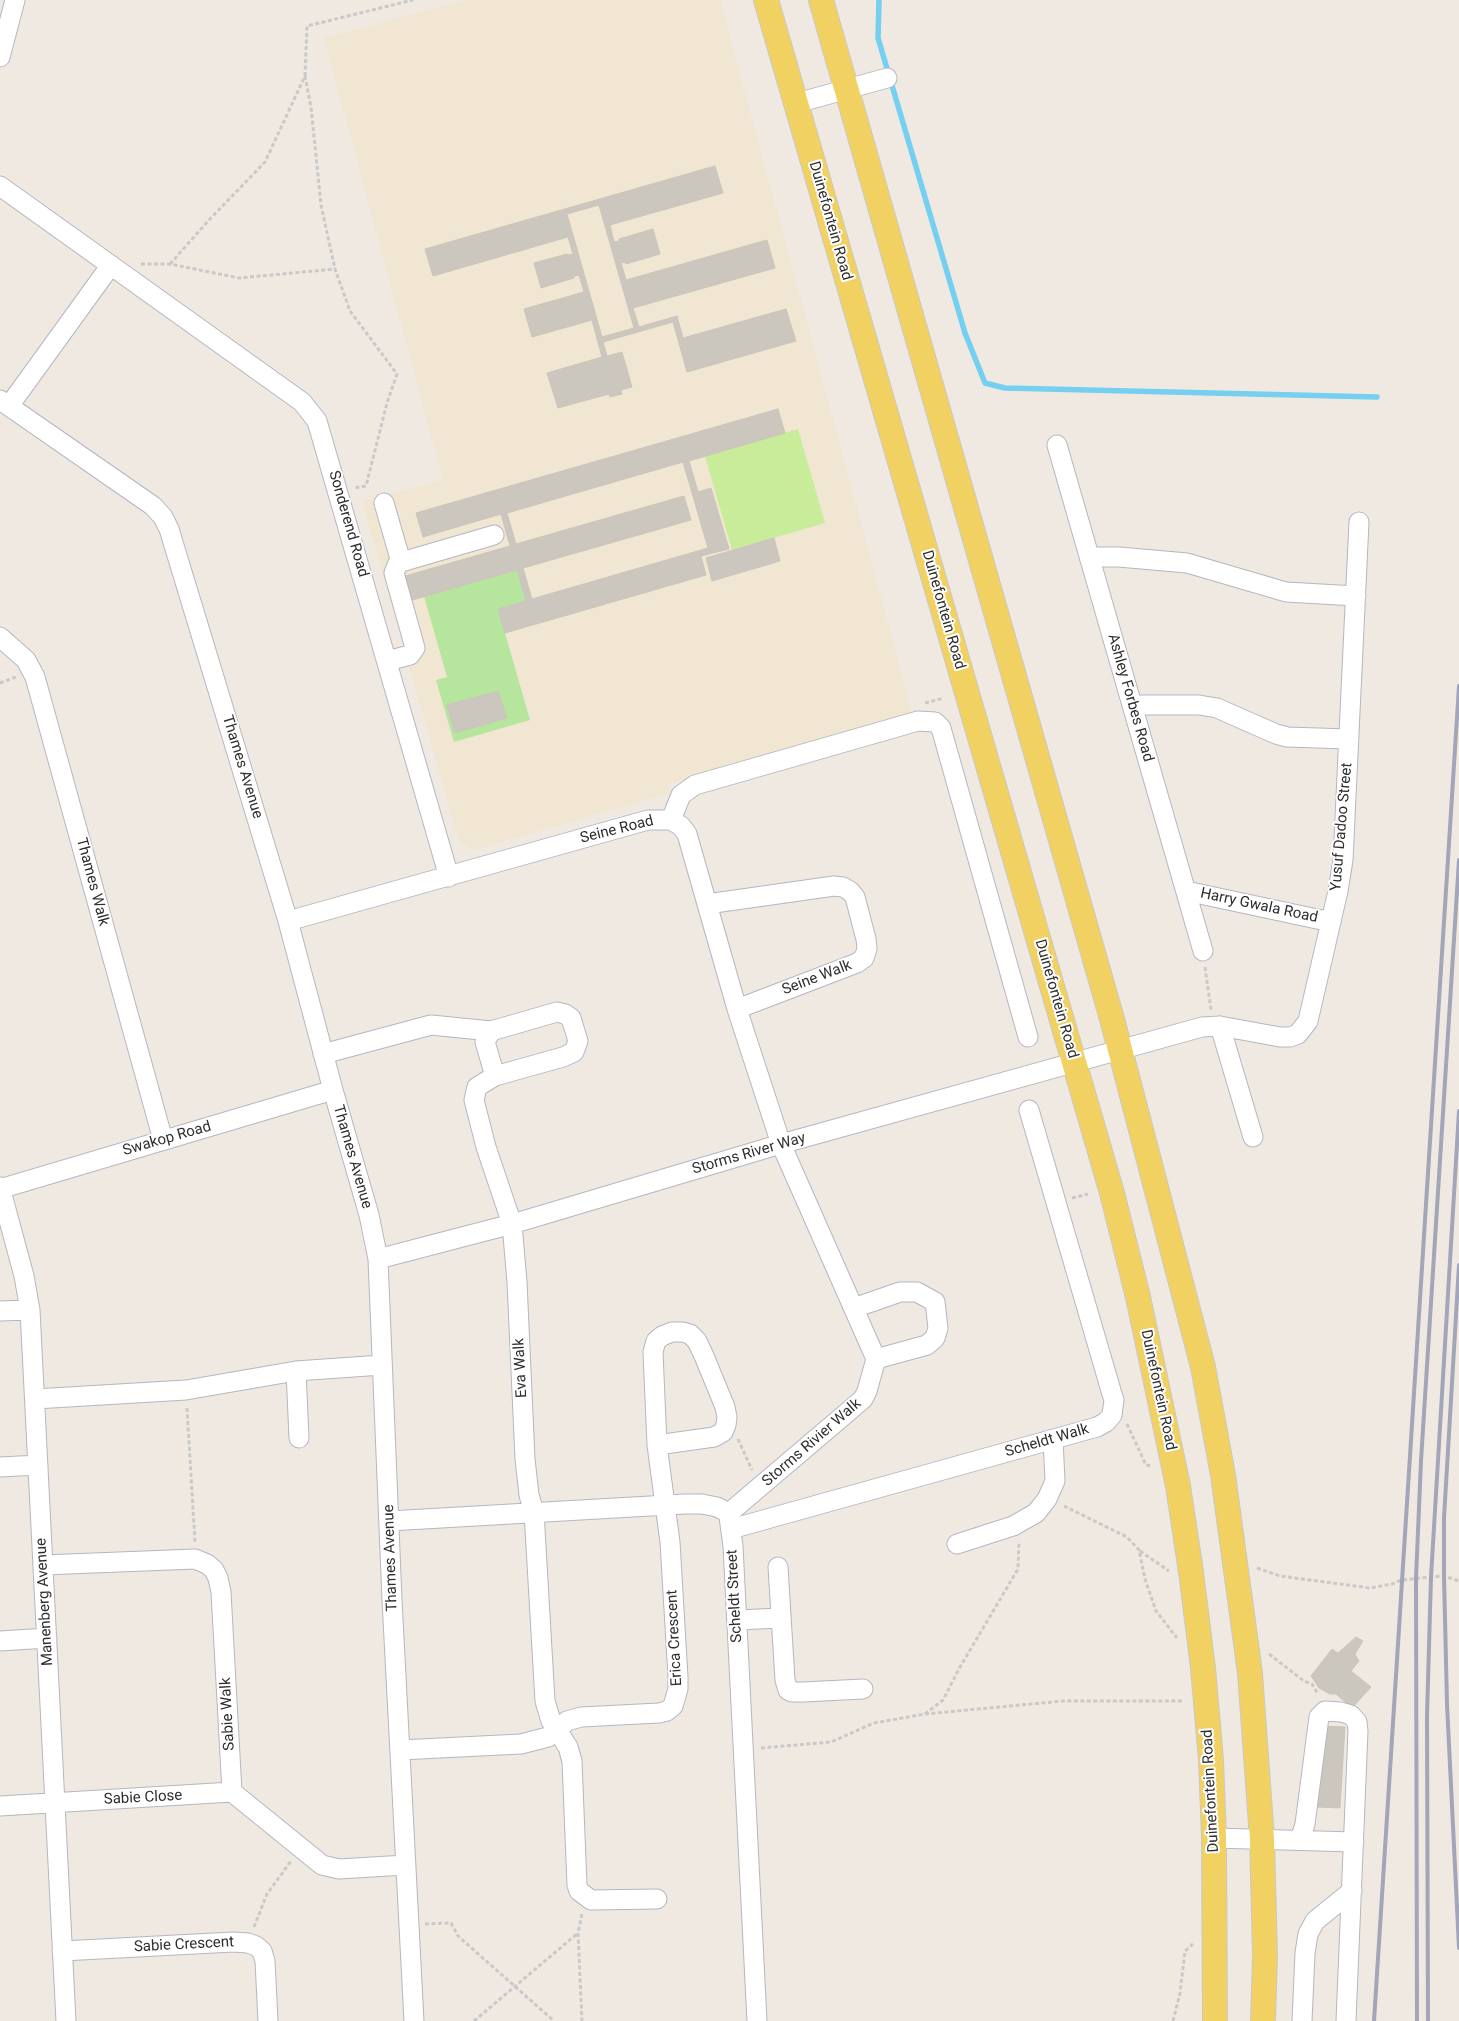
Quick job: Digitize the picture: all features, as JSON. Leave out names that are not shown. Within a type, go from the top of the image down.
[{"type":"main road","name":"Duinefontein Road","points":[[766,0],[1112,1193],[1136,1287],[1178,1486],[1192,1572],[1203,1668],[1211,1760],[1214,1838],[1215,2021]]},
{"type":"main road","points":[[820,0],[1120,1050],[1203,1368],[1218,1445],[1233,1541],[1250,1673],[1262,1838],[1265,1956],[1263,2021]]},
{"type":"street","points":[[0,57],[15,0]]},
{"type":"street","points":[[797,103],[887,78]]},
{"type":"street","name":"Sonderend Road","points":[[0,186],[302,402],[311,412],[319,426],[449,877]]},
{"type":"street","points":[[4,403],[111,265]]},
{"type":"street","name":"Thames Avenue","points":[[4,403],[153,506],[163,516],[169,529],[288,921],[333,1090],[369,1215],[378,1259],[414,2021]]},
{"type":"street","name":"Ashley Forbes Road","points":[[1056,445],[1186,891],[1203,957]]},
{"type":"street","points":[[384,503],[401,562]]},
{"type":"street","name":"Yusuf Dadoo Street","points":[[1120,1050],[1202,1027],[1215,1020],[1280,1037],[1290,1037],[1298,1034],[1308,1021],[1331,922],[1342,860],[1359,522]]},
{"type":"street","points":[[387,661],[410,654],[415,648],[394,573],[395,566],[401,562],[494,535]]},
{"type":"street","points":[[1089,557],[1119,557],[1187,562],[1286,592],[1356,596]]},
{"type":"street","name":"Thames Walk","points":[[0,637],[26,660],[34,677],[163,1140]]},
{"type":"street","points":[[1132,704],[1198,705],[1218,708],[1282,736],[1349,739]]},
{"type":"street","points":[[671,820],[681,795],[695,785],[918,721],[935,722],[941,728],[1028,1037]]},
{"type":"street","name":"Seine Road","points":[[288,921],[648,820],[671,820],[681,826],[687,834],[737,1009],[781,1144]]},
{"type":"street","name":"Seine Walk","points":[[707,904],[834,886],[843,887],[855,897],[866,939],[867,949],[864,958],[857,963],[737,1009]]},
{"type":"street","name":"Harry Gwala Road","points":[[1186,891],[1331,922]]},
{"type":"street","points":[[324,1054],[431,1025],[491,1031],[557,1012],[571,1018],[578,1042],[574,1052],[563,1057],[495,1076],[477,1088],[474,1100],[486,1147],[512,1224]]},
{"type":"street","points":[[1215,1020],[1253,1137]]},
{"type":"street","points":[[491,1031],[485,1042],[495,1076]]},
{"type":"street","name":"Storms River Way","points":[[378,1259],[512,1224],[781,1144],[1120,1050]]},
{"type":"street","name":"Swakop Road","points":[[0,1188],[333,1090]]},
{"type":"street","name":"Scheldt Walk","points":[[730,1521],[1097,1427],[1106,1422],[1112,1415],[1114,1400],[1029,1110]]},
{"type":"street","points":[[781,1144],[876,1359],[927,1345],[935,1338],[938,1328],[935,1302],[917,1292],[900,1292],[854,1308]]},
{"type":"street","name":"Manenberg Avenue","points":[[0,1188],[24,1276],[30,1310],[66,2021]]},
{"type":"street","name":"Eva Walk","points":[[512,1224],[525,1459],[529,1495],[534,1512]]},
{"type":"street","points":[[0,1311],[30,1310]]},
{"type":"street","points":[[657,1445],[714,1437],[723,1432],[726,1425],[728,1416],[725,1407],[697,1341],[690,1334],[672,1332],[662,1336],[656,1341],[653,1352],[657,1445],[666,1506]]},
{"type":"street","name":"Storms Rivier Walk","points":[[730,1521],[863,1399],[869,1386],[876,1359]]},
{"type":"street","points":[[34,1399],[186,1390],[287,1372],[382,1365]]},
{"type":"street","points":[[287,1372],[299,1438]]},
{"type":"street","points":[[958,1544],[1013,1526],[1036,1513],[1048,1499],[1055,1481],[1053,1439]]},
{"type":"street","points":[[0,1467],[38,1465]]},
{"type":"street","points":[[389,1521],[702,1504],[717,1507],[730,1521]]},
{"type":"street","name":"Erica Crescent","points":[[556,1730],[567,1721],[581,1717],[668,1711],[676,1700],[678,1677],[666,1506]]},
{"type":"street","points":[[534,1512],[545,1701],[556,1730],[568,1747],[572,1761],[577,1885],[584,1896],[591,1900],[657,1899]]},
{"type":"street","name":"Scheldt Street","points":[[730,1521],[757,2021]]},
{"type":"street","points":[[43,1565],[195,1559]]},
{"type":"street","name":"Sabie Walk","points":[[195,1559],[207,1564],[214,1570],[221,1592],[232,1792]]},
{"type":"street","points":[[778,1567],[785,1680],[788,1690],[803,1692],[863,1689]]},
{"type":"street","points":[[736,1620],[780,1618]]},
{"type":"street","points":[[0,1640],[47,1638]]},
{"type":"street","points":[[1300,1840],[1305,1824],[1316,1725],[1319,1716],[1325,1711],[1332,1710],[1351,1715],[1357,1722],[1358,1731],[1346,2021]]},
{"type":"street","points":[[400,1750],[521,1744],[548,1737],[556,1730]]},
{"type":"street","points":[[232,1792],[300,1849],[329,1868],[406,1865]]},
{"type":"street","name":"Sabie Close","points":[[0,1806],[232,1792]]},
{"type":"street","points":[[1214,1838],[1354,1842]]},
{"type":"street","points":[[1302,2021],[1305,1953],[1308,1934],[1315,1921],[1352,1891]]},
{"type":"street","name":"Sabie Crescent","points":[[62,1952],[233,1942],[248,1943],[256,1946],[262,1952],[265,1961],[268,2021]]},
{"type":"path","points":[[338,491],[366,486],[386,403],[397,374],[350,311],[335,269],[322,205],[311,107],[305,76],[307,26],[413,0]]},
{"type":"path","points":[[170,264],[209,220],[266,162],[305,76]]},
{"type":"path","points":[[111,265],[170,264],[238,278],[335,269]]},
{"type":"path","points":[[1203,957],[1215,1020]]},
{"type":"path","points":[[186,1390],[195,1559]]},
{"type":"path","points":[[1128,1424],[1146,1465],[1152,1466]]},
{"type":"path","points":[[1048,1499],[1127,1537],[1139,1550],[1169,1571]]},
{"type":"path","points":[[925,1714],[943,1700],[960,1667],[1018,1569],[1019,1522]]},
{"type":"path","points":[[1139,1550],[1145,1579],[1156,1611],[1177,1638]]},
{"type":"path","points":[[1257,1568],[1280,1576],[1370,1588],[1392,1584],[1401,1580],[1430,1577],[1444,1576],[1459,1581]]},
{"type":"path","points":[[1269,1654],[1304,1681],[1312,1684],[1316,1690]]},
{"type":"path","points":[[743,1750],[831,1742],[874,1723],[925,1714],[1063,1701],[1184,1701]]},
{"type":"path","points":[[248,1943],[267,1894],[300,1849]]},
{"type":"path","points":[[582,2021],[578,1933],[584,1896]]},
{"type":"path","points":[[409,1924],[451,1923],[458,1936],[554,2021]]},
{"type":"path","points":[[474,2021],[578,1933]]},
{"type":"path","points":[[1173,2021],[1180,1993],[1185,1952],[1195,1943]]},
{"type":"shaded area","points":[[466,0],[720,0],[913,716],[668,784],[670,793],[474,850],[459,841],[362,501],[443,480],[324,38]]},
{"type":"green space","points":[[798,429],[825,523],[732,550],[705,456]]},
{"type":"green space","points":[[517,570],[526,601],[498,609],[530,720],[454,742],[436,680],[447,677],[424,596]],"holes":[[[498,691],[506,718],[455,733],[448,705]]]},
{"type":"building","points":[[715,166],[723,193],[610,225],[614,242],[653,229],[660,254],[626,264],[625,262],[621,263],[626,280],[767,240],[775,268],[633,308],[639,327],[677,316],[683,338],[786,309],[796,341],[687,372],[673,322],[603,342],[607,356],[622,352],[632,387],[621,390],[622,394],[610,397],[609,394],[558,408],[547,373],[602,357],[592,320],[532,337],[524,309],[584,292],[579,275],[541,288],[534,263],[573,254],[568,237],[433,276],[425,249]],"holes":[[[599,205],[634,328],[602,337],[567,214]]]},
{"type":"building","points":[[778,409],[785,433],[689,461],[698,492],[711,488],[729,549],[701,556],[706,575],[505,633],[498,609],[526,601],[517,570],[412,600],[405,576],[510,546],[501,514],[423,537],[416,513]],"holes":[[[683,462],[708,548],[532,599],[523,568],[691,520],[684,496],[516,544],[507,513]]]},
{"type":"building","points":[[774,538],[780,561],[712,581],[706,558]]},
{"type":"building","points":[[498,691],[507,718],[455,733],[447,705]]},
{"type":"building","points":[[1356,1637],[1363,1641],[1355,1654],[1359,1661],[1351,1671],[1371,1687],[1352,1708],[1336,1694],[1330,1694],[1319,1688],[1311,1676],[1332,1649],[1338,1653]]},
{"type":"building","points":[[1322,1726],[1345,1727],[1340,1808],[1317,1807]]},
{"type":"waterway","points":[[879,0],[878,38],[965,333],[985,383],[1005,388],[1377,397]]},
{"type":"railway","points":[[1374,2021],[1459,686]]},
{"type":"railway","points":[[1417,2021],[1416,1578],[1421,1461],[1459,860]]},
{"type":"railway","points":[[1428,2021],[1427,1716],[1431,1577],[1459,1111]]},
{"type":"railway","points":[[1459,1265],[1444,1518],[1447,1704],[1459,1948]]}]
